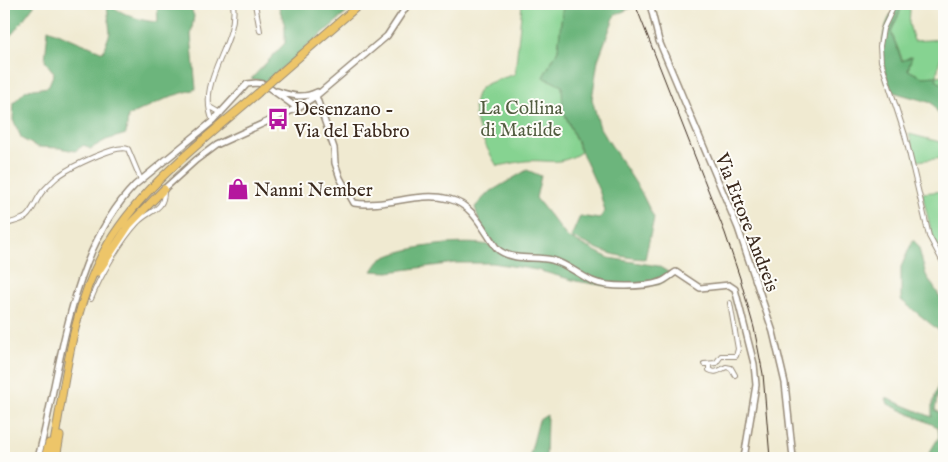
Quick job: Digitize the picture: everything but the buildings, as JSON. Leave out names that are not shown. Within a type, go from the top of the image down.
[{"type":"highway","points":[[45,458],[64,367],[87,292],[99,260],[121,223],[143,196],[360,4]]},
{"type":"highway","points":[[87,292],[121,234],[164,189]]},
{"type":"highway","points":[[50,458],[71,348]]},
{"type":"highway","points":[[56,458],[71,348]]},
{"type":"street","points":[[213,121],[208,89],[219,64],[230,28],[234,11],[232,4]]},
{"type":"street","points":[[255,4],[260,31]]},
{"type":"street","points":[[91,299],[105,271],[127,236],[146,215],[161,206],[164,189],[216,145],[297,108],[316,96],[387,36],[408,4]]},
{"type":"street","name":"Via Ettore Andreis","points":[[650,4],[659,41],[738,228],[774,332],[785,383],[793,458]]},
{"type":"street","points":[[895,4],[883,29],[880,46],[881,62],[905,135],[929,236],[944,264]]},
{"type":"street","points":[[38,458],[60,356],[78,289],[86,266],[112,213],[124,196],[213,121],[247,84],[260,83],[291,96],[305,96],[323,89]]},
{"type":"street","points":[[272,89],[297,108]]},
{"type":"street","points":[[291,96],[297,108]]},
{"type":"street","points":[[316,96],[334,148],[335,163],[340,178],[354,203],[364,205],[383,204],[432,197],[448,198],[462,203],[474,215],[498,250],[506,255],[554,260],[594,282],[628,286],[646,285],[661,281],[676,272],[700,288],[730,285],[734,289],[754,364],[756,385],[744,458]]},
{"type":"street","points":[[282,114],[284,99]]},
{"type":"street","points":[[210,106],[221,113]]},
{"type":"street","points":[[4,224],[24,219],[30,213],[42,193],[60,175],[116,148],[123,147],[128,149],[141,180]]},
{"type":"street","points":[[704,364],[716,363],[721,356],[731,357],[738,354],[730,303]]},
{"type":"street","points":[[709,364],[709,370],[713,372],[726,366],[731,368],[735,375]]},
{"type":"green space","points":[[4,4],[35,4],[13,33],[4,41]]},
{"type":"green space","points":[[107,4],[131,16],[158,22],[157,4],[189,4],[194,16],[191,35],[196,89],[172,96],[128,116],[126,134],[106,140],[90,149],[84,145],[75,151],[38,147],[22,139],[13,120],[14,102],[26,90],[48,87],[54,73],[45,61],[48,29],[103,52],[110,33]]},
{"type":"green space","points":[[278,4],[357,4],[267,81],[251,79],[285,43],[285,26]]},
{"type":"green space","name":"La Collina di Matilde","points":[[522,4],[563,4],[558,50],[543,77],[562,86],[563,110],[581,152],[560,161],[525,161],[497,166],[482,138],[474,105],[476,95],[482,87],[493,81],[515,74]]},
{"type":"green space","points":[[563,4],[630,4],[631,8],[615,15],[598,60],[592,99],[600,128],[640,190],[654,218],[645,259],[615,255],[571,237],[580,216],[599,219],[605,211],[600,193],[563,110],[562,86],[543,77],[558,50]]},
{"type":"green space","points":[[898,4],[907,4],[910,10],[909,24],[914,41],[944,39],[944,54],[939,63],[937,76],[944,75],[944,86],[936,80],[936,76],[922,77],[908,70],[911,57],[903,61],[891,32],[901,9]]},
{"type":"green space","points":[[898,4],[901,9],[891,32],[902,61],[912,56],[908,70],[922,77],[937,76],[936,80],[944,86],[944,123],[932,103],[893,92],[888,81],[883,58],[883,35],[886,24]]},
{"type":"green space","points":[[909,134],[944,143],[944,158],[916,161]]},
{"type":"green space","points":[[527,170],[541,176],[536,198],[567,237],[609,258],[658,266],[673,275],[659,284],[620,288],[576,281],[537,270],[493,263],[455,263],[388,272],[372,271],[382,259],[405,250],[469,243],[493,246],[481,228],[475,207],[488,193]]},
{"type":"green space","points":[[944,191],[944,258],[932,235],[922,193]]},
{"type":"green space","points":[[913,240],[918,245],[926,275],[944,303],[944,351],[942,333],[901,300],[901,267]]},
{"type":"green space","points":[[941,376],[935,410],[944,415],[944,458],[926,458],[939,437],[938,427],[888,404],[886,398],[932,417],[932,406]]},
{"type":"green space","points":[[547,415],[546,458],[529,458],[539,420]]},
{"type":"railway","points":[[635,4],[725,233],[740,278],[754,328],[763,374],[770,458]]},
{"type":"place","name":"Desenzano - Via del Fabbro","points":[[278,119]]},
{"type":"place","name":"Nanni Nember","points":[[238,189]]}]
